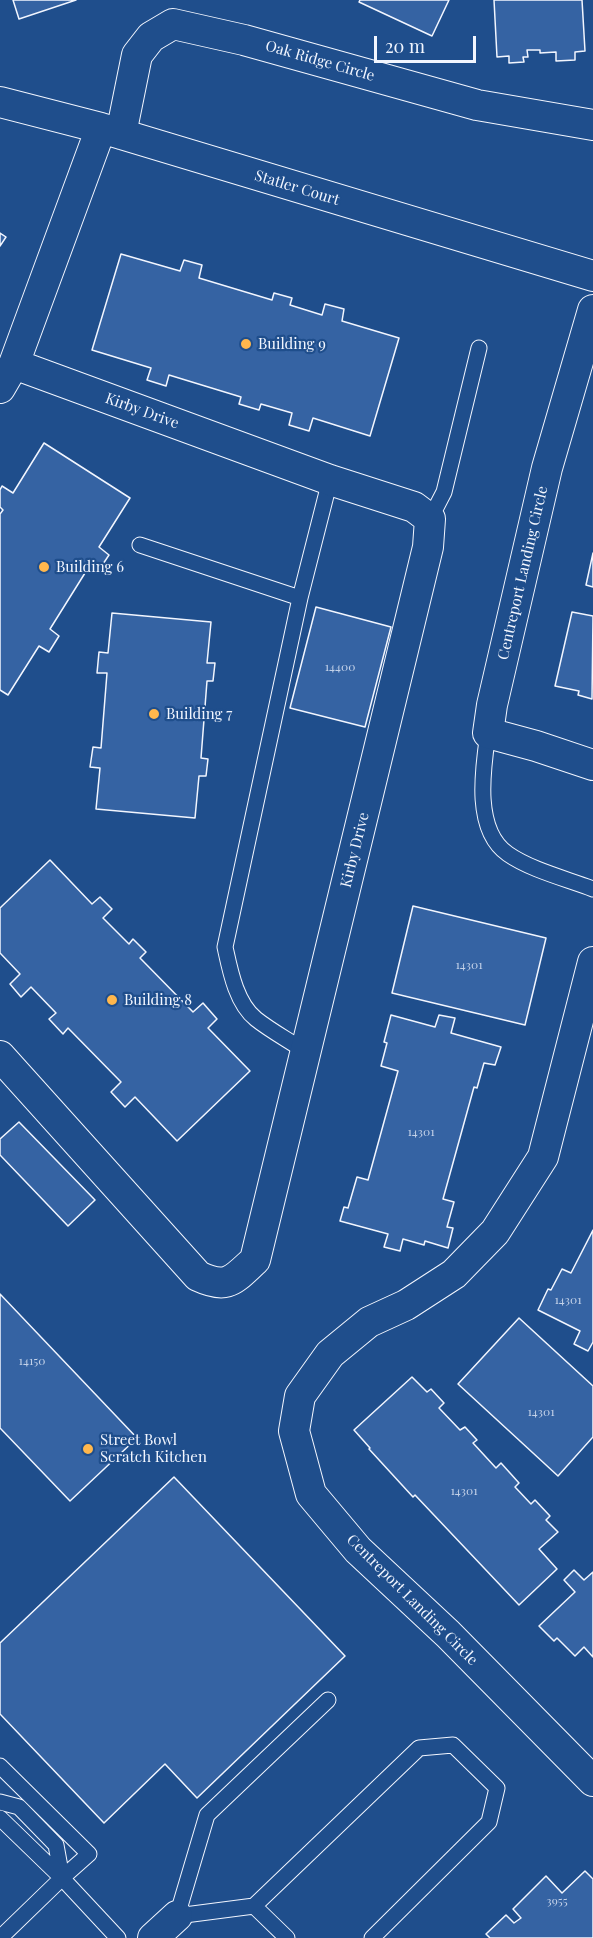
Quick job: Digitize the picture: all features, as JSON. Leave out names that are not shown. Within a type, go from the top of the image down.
[{"type":"street","name":"Oak Ridge Circle","points":[[111,131],[137,55],[151,37],[173,24],[244,40],[477,105],[593,125]]},
{"type":"street","name":"Statler Court","points":[[0,102],[111,131],[593,276]]},
{"type":"street","name":"Kirby Drive","points":[[0,1056],[198,1276],[213,1283],[231,1281],[255,1260],[428,546],[430,519],[414,507],[7,376],[64,230],[111,131]]},
{"type":"street","name":"Centreport Landing Circle","points":[[489,733],[492,705],[547,468],[593,310]]},
{"type":"street","points":[[489,733],[593,765]]},
{"type":"street","name":"Centreport Landing Circle","points":[[593,962],[543,1157],[495,1232],[454,1274],[406,1305],[369,1322],[330,1353],[300,1396],[294,1431],[311,1494],[358,1550],[448,1634],[593,1781]]},
{"type":"street","points":[[153,1938],[177,1916]]},
{"type":"lane","points":[[430,519],[444,492],[479,348]]},
{"type":"lane","points":[[306,1052],[254,1017],[240,996],[225,947],[300,598],[330,480]]},
{"type":"lane","points":[[140,545],[300,598]]},
{"type":"lane","points":[[489,733],[482,775],[483,803],[492,836],[499,847],[522,862],[593,889]]},
{"type":"lane","points":[[328,1700],[207,1815],[177,1916],[254,1906],[419,1748],[453,1744],[497,1788],[489,1822],[372,1938]]},
{"type":"lane","points":[[0,1766],[89,1854],[0,1938]]},
{"type":"lane","points":[[0,1802],[19,1807],[56,1845],[62,1878]]},
{"type":"lane","points":[[0,1818],[62,1878],[118,1938]]},
{"type":"lane","points":[[254,1906],[287,1938]]},
{"type":"building","points":[[13,0],[76,0],[19,19]]},
{"type":"building","points":[[360,0],[449,0],[432,36],[359,2]]},
{"type":"building","points":[[494,0],[582,0],[585,51],[575,52],[575,60],[556,61],[556,52],[540,53],[540,50],[527,50],[528,57],[523,57],[524,62],[509,63],[509,56],[497,57]]},
{"type":"building","points":[[0,233],[6,237],[0,246]]},
{"type":"building","name":"Building 9","points":[[121,254],[180,271],[184,260],[202,265],[199,278],[272,300],[274,293],[292,298],[290,305],[322,315],[325,304],[344,309],[342,321],[399,338],[370,436],[313,418],[309,431],[289,425],[292,413],[261,404],[259,410],[239,404],[241,397],[169,375],[166,386],[147,380],[151,368],[92,350]]},
{"type":"building","name":"Building 6","points":[[44,443],[130,498],[99,547],[109,555],[99,570],[90,565],[50,629],[59,636],[49,652],[39,646],[8,695],[0,690],[0,514],[3,510],[0,507],[0,490],[2,486],[13,493]]},
{"type":"building","points":[[593,553],[593,587],[586,585]]},
{"type":"building","points":[[316,607],[391,627],[365,727],[290,708]]},
{"type":"building","points":[[572,612],[593,616],[592,699],[578,695],[579,691],[555,686]]},
{"type":"building","name":"Building 7","points":[[112,613],[211,622],[207,663],[215,663],[213,681],[207,681],[201,758],[208,759],[206,776],[199,776],[195,818],[96,809],[100,768],[90,767],[93,747],[101,748],[107,673],[97,673],[99,652],[108,653]]},
{"type":"building","name":"Building 8","points":[[50,860],[92,904],[100,897],[112,909],[103,918],[129,944],[133,939],[146,952],[140,958],[193,1012],[203,1003],[217,1019],[208,1028],[250,1071],[177,1141],[135,1097],[125,1107],[111,1092],[121,1082],[68,1028],[63,1034],[49,1019],[56,1013],[31,987],[21,997],[10,984],[20,974],[0,953],[0,908]]},
{"type":"building","points":[[413,906],[546,938],[525,1025],[392,993]]},
{"type":"building","points":[[391,1015],[435,1027],[439,1015],[455,1018],[451,1033],[501,1047],[495,1065],[484,1063],[477,1088],[474,1087],[443,1199],[454,1202],[447,1227],[453,1228],[448,1248],[425,1241],[424,1245],[403,1239],[400,1251],[384,1247],[388,1234],[340,1221],[344,1207],[348,1208],[357,1177],[368,1180],[398,1071],[381,1066]]},
{"type":"building","points":[[19,1122],[95,1200],[68,1226],[0,1155],[0,1139]]},
{"type":"building","points":[[593,1230],[593,1342],[588,1351],[574,1344],[580,1331],[538,1310],[548,1289],[551,1290],[562,1269],[571,1273]]},
{"type":"building","points":[[0,1294],[137,1438],[70,1501],[0,1428]]},
{"type":"building","points":[[519,1318],[593,1386],[593,1437],[558,1476],[458,1384]]},
{"type":"building","points":[[412,1377],[427,1392],[431,1389],[444,1403],[439,1408],[460,1430],[465,1427],[477,1440],[473,1443],[496,1468],[501,1463],[519,1483],[515,1487],[531,1504],[535,1500],[550,1516],[546,1520],[558,1532],[539,1549],[557,1569],[519,1605],[415,1495],[413,1497],[354,1430]]},
{"type":"building","points":[[174,1477],[345,1656],[197,1798],[165,1764],[104,1823],[0,1714],[0,1643]]},
{"type":"building","points":[[574,1570],[584,1580],[593,1572],[593,1657],[584,1647],[575,1656],[557,1638],[554,1641],[539,1626],[575,1592],[564,1580]]},
{"type":"building","points":[[585,1871],[593,1879],[593,1938],[490,1938],[486,1934],[506,1915],[514,1923],[521,1918],[513,1909],[546,1876],[562,1893]]},
{"type":"place","name":"Building 9","points":[[246,344]]},
{"type":"place","name":"Building 6","points":[[44,567]]},
{"type":"place","name":"Building 7","points":[[154,714]]},
{"type":"place","name":"Building 8","points":[[112,1000]]},
{"type":"place","name":"Street Bowl Scratch Kitchen","points":[[88,1449]]}]
